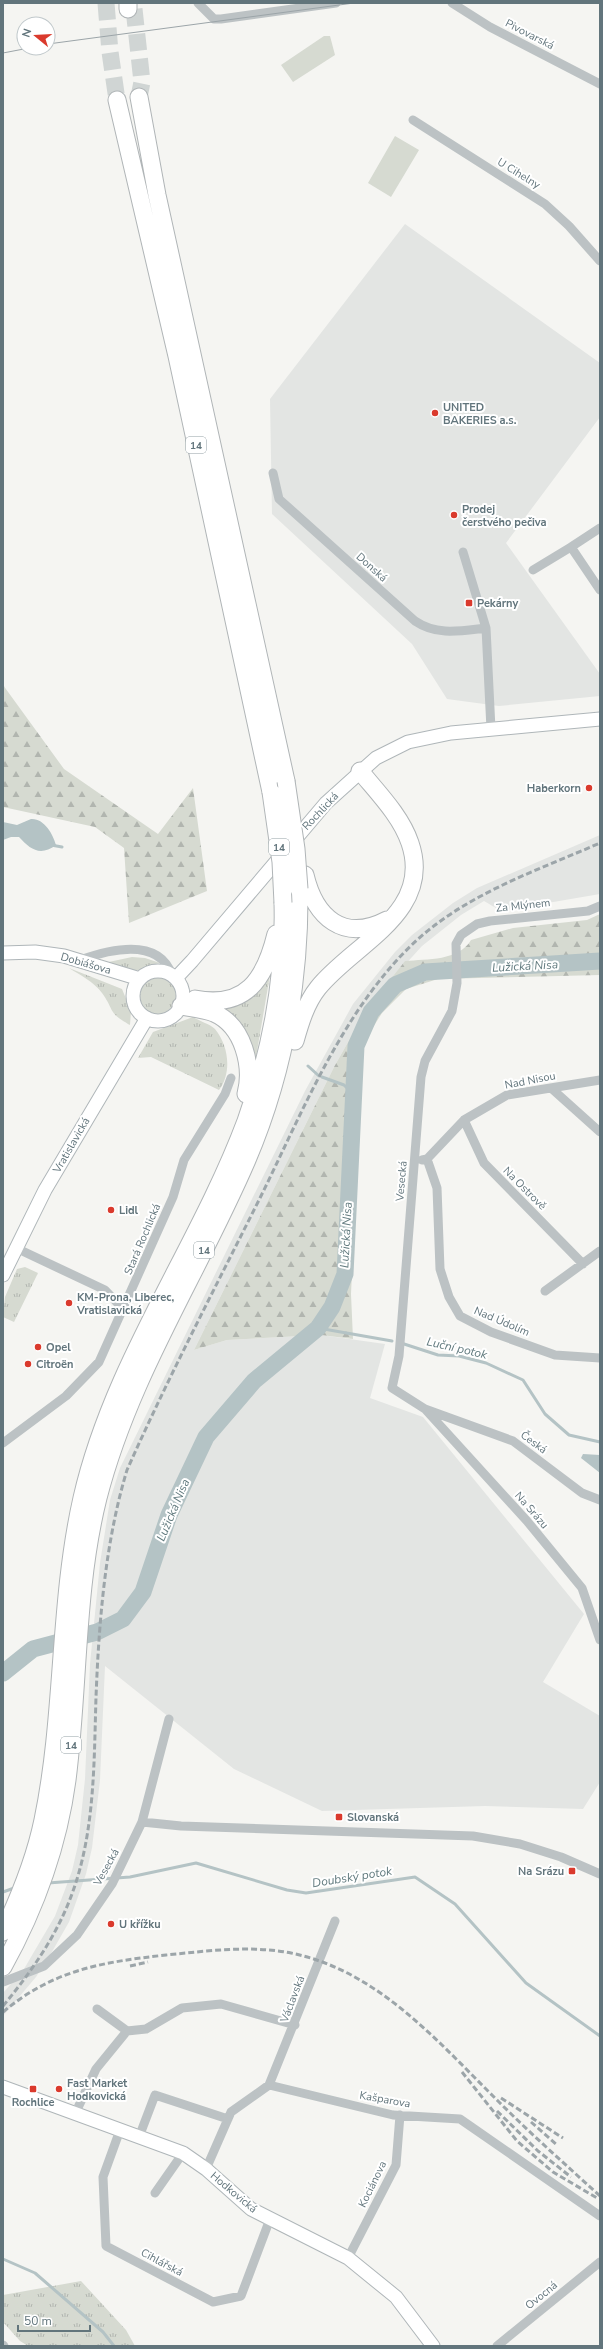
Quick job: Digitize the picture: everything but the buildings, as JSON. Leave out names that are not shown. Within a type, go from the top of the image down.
[{"type":"highway","name":"14","points":[[50,1823],[66,1783],[82,1604],[88,1554],[98,1501],[122,1422],[157,1342],[235,1187],[254,1142],[271,1094],[290,1021],[305,893],[296,848],[286,781],[157,195],[139,97]]},
{"type":"highway","name":"14","points":[[3,1967],[10,1937],[50,1859],[50,1779],[68,1589],[82,1497],[108,1414],[136,1350],[203,1215],[245,1122],[267,1051],[280,983],[284,926],[281,862],[271,792],[177,356],[117,100]]},
{"type":"highway","points":[[254,1142],[266,1124],[288,1066],[305,1010],[318,988],[396,916],[405,902],[410,889],[413,858],[410,843],[394,814],[360,771]]},
{"type":"highway","points":[[305,893],[327,918],[340,926],[353,929],[369,928],[396,916]]},
{"type":"highway","points":[[182,1001],[222,1002],[236,997],[251,988],[261,977],[270,959],[283,903]]},
{"type":"highway","points":[[182,1001],[214,1013],[226,1021],[237,1034],[248,1063],[249,1083],[244,1103],[203,1215]]},
{"type":"street","points":[[198,3],[214,18],[221,19],[336,3]]},
{"type":"street","name":"Pivovarská","points":[[452,3],[490,27],[600,84]]},
{"type":"street","name":"U Cihelny","points":[[413,120],[545,204],[569,226],[600,261]]},
{"type":"street","name":"Donská","points":[[273,473],[279,500],[415,621],[433,631],[446,632],[486,628]]},
{"type":"street","points":[[533,570],[600,528]]},
{"type":"street","points":[[571,547],[600,590]]},
{"type":"street","points":[[463,552],[486,628],[491,729]]},
{"type":"street","name":"Rochlická","points":[[174,976],[316,814],[360,771],[376,758],[408,742],[451,733],[600,719]]},
{"type":"street","name":"Za Mlýnem","points":[[456,947],[469,929],[484,922],[588,911],[600,906]]},
{"type":"street","name":"Vesecká","points":[[425,1408],[392,1388],[399,1356],[421,1078],[425,1061],[452,1011],[457,983],[456,947]]},
{"type":"street","points":[[90,957],[126,948],[143,951],[158,957],[169,967],[180,984],[182,1001],[176,1013],[163,1020],[147,1018],[136,1008],[133,990],[140,978],[155,971],[174,976]]},
{"type":"street","name":"Dobiášova","points":[[5,953],[35,952],[90,957],[140,978]]},
{"type":"street","name":"Dobiášova","points":[[5,953],[63,960],[133,990]]},
{"type":"street","name":"Vratislavická","points":[[3,1275],[70,1146],[147,1018]]},
{"type":"street","name":"Stará Rochlická","points":[[3,1443],[66,1396],[99,1362],[124,1310],[173,1197],[184,1160],[225,1094],[232,1078]]},
{"type":"street","name":"Nad Nisou","points":[[427,1159],[464,1120],[508,1095],[600,1080]]},
{"type":"street","points":[[551,1088],[600,1132]]},
{"type":"street","name":"Na Ostrově","points":[[464,1120],[484,1164],[583,1264]]},
{"type":"street","points":[[415,1161],[427,1159]]},
{"type":"street","name":"Nad Údolím","points":[[427,1159],[437,1188],[440,1269],[448,1297],[460,1316],[491,1332],[555,1355],[600,1358]]},
{"type":"street","points":[[16,1248],[105,1290],[124,1310]]},
{"type":"street","points":[[545,1291],[600,1251]]},
{"type":"street","name":"Česká","points":[[425,1408],[513,1441],[582,1493],[600,1500]]},
{"type":"street","name":"Na Srázu","points":[[425,1408],[527,1521],[582,1588],[600,1640]]},
{"type":"street","name":"Vesecká","points":[[3,1982],[44,1966],[77,1935],[112,1884],[142,1822],[169,1719]]},
{"type":"street","points":[[142,1822],[181,1826],[473,1836],[520,1844],[561,1857],[600,1874]]},
{"type":"street","name":"Václavská","points":[[269,2085],[295,2025],[335,1921]]},
{"type":"street","points":[[97,2009],[127,2031],[146,2029],[182,2008],[221,2004],[295,2025]]},
{"type":"street","points":[[75,2114],[96,2069],[127,2031]]},
{"type":"street","points":[[206,2168],[231,2112],[269,2085]]},
{"type":"street","name":"Kašparova","points":[[269,2085],[400,2115],[460,2120],[600,2216]]},
{"type":"street","name":"Hodkovická","points":[[3,2087],[183,2153],[206,2168],[251,2209],[348,2258],[396,2297],[433,2346]]},
{"type":"street","points":[[139,2137],[155,2095],[228,2119]]},
{"type":"street","name":"Kociánova","points":[[348,2258],[396,2165],[400,2115]]},
{"type":"street","name":"Cihlářská","points":[[120,2130],[103,2177],[106,2246],[213,2302],[241,2296],[270,2219]]},
{"type":"street","points":[[155,2193],[183,2153]]},
{"type":"street","name":"Ovocná","points":[[497,2346],[600,2262]]},
{"type":"shaded area","points":[[405,224],[600,363],[600,417],[506,543],[600,674],[600,696],[499,706],[447,699],[412,644],[272,514],[270,399]]},
{"type":"shaded area","points":[[31,819],[36,819],[44,824],[53,836],[56,845],[50,849],[40,851],[31,848],[19,837],[11,837],[3,840],[3,822],[17,825]]},
{"type":"shaded area","points":[[600,835],[600,894],[501,911],[484,901],[461,915],[422,946],[382,990],[365,1012],[334,1067],[194,1350],[227,1340],[321,1335],[385,1344],[370,1398],[423,1417],[584,1614],[543,1682],[600,1716],[600,1782],[583,1809],[485,1806],[322,1811],[234,1769],[105,1666],[100,1780],[92,1848],[86,1874],[69,1922],[53,1950],[36,1977],[3,2016],[3,1993],[24,1969],[55,1916],[72,1871],[78,1845],[85,1779],[90,1664],[100,1563],[110,1500],[120,1468],[305,1091],[353,1004],[395,952],[412,935],[453,903],[477,888]]},
{"type":"shaded area","points":[[583,1454],[600,1455],[600,1473],[581,1458]]},
{"type":"green space","points":[[324,36],[330,36],[335,55],[293,82],[281,65]]},
{"type":"green space","points":[[395,136],[419,150],[391,197],[368,183]]},
{"type":"green space","points":[[3,685],[64,769],[158,834],[193,788],[207,891],[129,923],[124,848],[95,827],[3,807]]},
{"type":"green space","points":[[600,914],[600,975],[438,979],[406,989],[382,1013],[363,1043],[351,1294],[353,1339],[321,1335],[227,1340],[194,1350],[334,1067],[365,1012],[405,961],[442,958],[459,952],[466,947],[471,940],[513,928],[587,920]]},
{"type":"green space","points":[[132,957],[145,958],[160,963],[139,970],[130,970],[121,969],[104,963]]},
{"type":"green space","points":[[69,968],[122,989],[131,1011],[130,1025],[114,1014],[106,999],[95,985]]},
{"type":"green space","points":[[270,975],[256,1057],[251,1042],[240,1023],[230,1013],[223,1009],[249,995]]},
{"type":"green space","points":[[157,976],[170,982],[176,995],[170,1008],[157,1014],[144,1008],[138,995],[144,982]]},
{"type":"green space","points":[[193,1017],[215,1029],[220,1036],[226,1051],[226,1076],[219,1090],[151,1057],[138,1058],[153,1032]]},
{"type":"green space","points":[[25,1267],[38,1273],[14,1322],[3,1317],[5,1297],[17,1269]]},
{"type":"green space","points":[[81,2281],[126,2330],[135,2346],[28,2346],[20,2341],[3,2322],[3,2295]]},
{"type":"waterway","points":[[51,845],[62,847]]},
{"type":"waterway","name":"Lužická Nisa","points":[[3,1673],[33,1649],[97,1632],[123,1619],[143,1592],[169,1515],[206,1437],[254,1381],[318,1328],[332,1307],[345,1274],[356,1046],[371,1012],[395,985],[425,972],[600,961]]},
{"type":"waterway","points":[[308,1066],[319,1076]]},
{"type":"waterway","points":[[322,1077],[344,1085],[352,1093]]},
{"type":"waterway","name":"Luční potok","points":[[318,1328],[392,1341]]},
{"type":"waterway","name":"Luční potok","points":[[401,1343],[438,1355],[459,1356],[486,1363],[523,1380],[545,1414],[569,1435],[600,1442]]},
{"type":"waterway","name":"Doubský potok","points":[[48,1883],[130,1877],[196,1863],[287,1890],[306,1893],[415,1877],[455,1904],[526,1983],[600,2036]]},
{"type":"waterway","name":"Doubský potok","points":[[3,1892],[17,1887]]},
{"type":"waterway","points":[[3,2259],[35,2273],[103,2332],[114,2346]]},
{"type":"tunnel","points":[[106,3],[110,52],[117,100]]},
{"type":"tunnel","points":[[134,9],[142,82],[139,97]]},
{"type":"tram line","points":[[56,43],[354,3]]},
{"type":"tram line","points":[[3,53],[16,50]]},
{"type":"railway","points":[[3,2006],[34,1966],[60,1922],[73,1891],[86,1844],[94,1770],[97,1668],[104,1582],[113,1526],[127,1470],[175,1367],[260,1198],[309,1096],[347,1028],[368,996],[391,967],[417,940],[437,923],[481,896],[504,884],[600,843]]},
{"type":"railway","points":[[3,2012],[41,1986],[60,1977],[79,1970],[121,1961],[197,1952],[260,1949],[291,1953],[323,1962],[380,1992],[406,2012],[454,2056],[524,2126],[600,2196]]},
{"type":"railway","points":[[130,1966],[148,1962]]},
{"type":"railway","points":[[462,2072],[517,2141],[553,2172],[597,2198]]},
{"type":"railway","points":[[501,2098],[563,2138]]},
{"type":"railway","points":[[497,2111],[538,2151],[571,2177]]},
{"type":"railway","points":[[531,2122],[557,2145]]},
{"type":"place","name":"UNITED BAKERIES a.s.","points":[[435,413]]},
{"type":"place","name":"Prodej čerstvého pečiva","points":[[454,515]]},
{"type":"place","name":"Pekárny","points":[[469,603]]},
{"type":"place","name":"Haberkorn","points":[[589,788]]},
{"type":"place","name":"Lidl","points":[[111,1210]]},
{"type":"place","name":"KM-Prona, Liberec, Vratislavická","points":[[69,1303]]},
{"type":"place","name":"Opel","points":[[38,1347]]},
{"type":"place","name":"Citroën","points":[[28,1364]]},
{"type":"place","name":"Slovanská","points":[[339,1817]]},
{"type":"place","name":"Na Srázu","points":[[572,1871]]},
{"type":"place","name":"U křížku","points":[[111,1924]]},
{"type":"place","name":"Rochlice","points":[[33,2089]]},
{"type":"place","name":"Fast Market Hodkovická","points":[[59,2089]]}]
